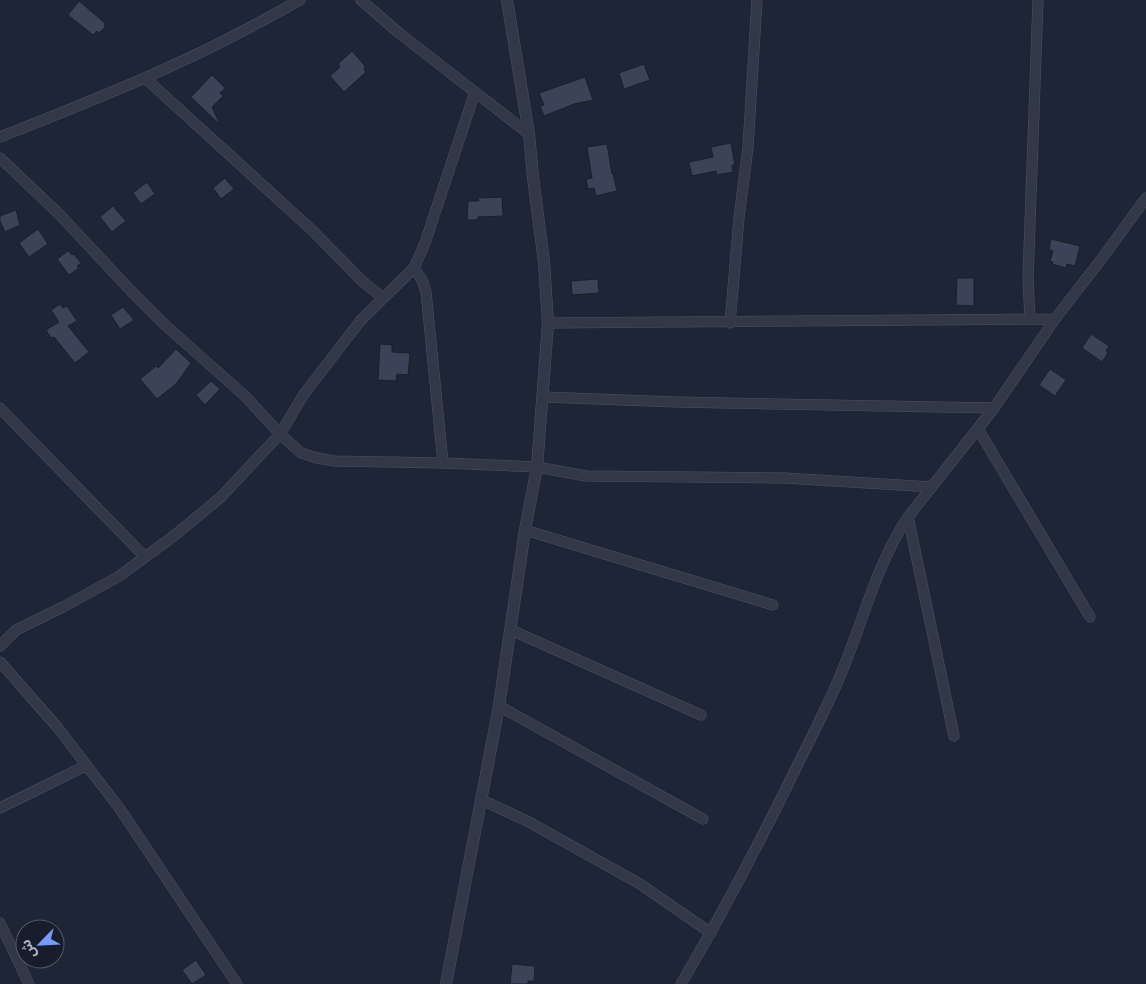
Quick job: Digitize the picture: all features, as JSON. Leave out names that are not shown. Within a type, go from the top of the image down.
[{"type":"street","points":[[0,137],[145,78],[236,36],[300,0]]},
{"type":"street","points":[[361,0],[399,33],[529,134]]},
{"type":"street","points":[[446,984],[482,800],[511,630],[536,467],[548,323],[544,262],[529,134],[506,0]]},
{"type":"street","points":[[730,323],[739,218],[748,146],[757,0]]},
{"type":"street","points":[[1030,318],[1028,279],[1038,0]]},
{"type":"street","points":[[145,78],[312,230],[362,282],[383,298]]},
{"type":"street","points":[[0,646],[16,630],[92,592],[118,577],[146,557],[221,497],[280,434],[304,394],[360,320],[414,268],[425,243],[475,92]]},
{"type":"street","points":[[0,158],[60,215],[165,325],[245,396],[280,434],[301,453],[334,461],[443,462],[536,467],[586,476],[785,478],[932,487]]},
{"type":"street","points":[[681,984],[749,864],[838,682],[890,547],[908,517],[978,430],[1055,319],[1146,198]]},
{"type":"street","points":[[414,268],[422,280],[426,292],[443,462]]},
{"type":"street","points":[[548,323],[1055,319]]},
{"type":"street","points":[[543,397],[675,402],[994,408]]},
{"type":"street","points":[[0,408],[146,557]]},
{"type":"street","points":[[978,430],[1090,617]]},
{"type":"street","points":[[908,517],[954,736]]},
{"type":"street","points":[[525,530],[773,605]]},
{"type":"street","points":[[511,630],[700,715]]},
{"type":"street","points":[[0,662],[58,728],[85,766],[120,809],[237,984]]},
{"type":"street","points":[[499,706],[703,819]]},
{"type":"street","points":[[0,808],[85,766]]},
{"type":"street","points":[[482,800],[529,822],[631,879],[711,932]]},
{"type":"street","points":[[0,923],[28,984]]},
{"type":"building","points":[[79,1],[105,23],[105,27],[99,33],[97,31],[93,35],[68,15]]},
{"type":"building","points":[[352,51],[365,66],[366,72],[344,92],[330,76],[340,67],[338,64]]},
{"type":"building","points":[[644,64],[650,80],[624,89],[619,73]]},
{"type":"building","points":[[212,75],[225,88],[220,93],[223,96],[212,107],[220,125],[191,97]]},
{"type":"building","points":[[585,77],[593,100],[574,104],[544,116],[540,106],[544,105],[539,93]]},
{"type":"building","points":[[731,143],[735,165],[732,165],[733,172],[717,175],[716,171],[692,176],[689,162],[713,157],[711,147]]},
{"type":"building","points":[[607,144],[617,191],[596,196],[594,188],[588,189],[586,179],[592,178],[587,147]]},
{"type":"building","points":[[225,178],[234,189],[221,199],[213,188]]},
{"type":"building","points":[[147,182],[155,194],[141,204],[133,193]]},
{"type":"building","points":[[502,197],[503,216],[478,217],[477,220],[467,220],[468,201],[479,201],[478,198]]},
{"type":"building","points":[[113,206],[126,221],[112,232],[100,217]]},
{"type":"building","points":[[16,210],[20,225],[5,232],[0,216]]},
{"type":"building","points":[[38,229],[48,244],[29,257],[19,243]]},
{"type":"building","points":[[1051,239],[1080,246],[1075,266],[1067,264],[1066,268],[1052,264],[1053,262],[1050,261],[1053,251],[1049,250]]},
{"type":"building","points":[[68,251],[72,255],[74,254],[81,263],[77,266],[79,268],[69,275],[57,259]]},
{"type":"building","points":[[957,278],[974,278],[974,306],[956,305]]},
{"type":"building","points":[[598,279],[599,293],[572,295],[571,281]]},
{"type":"building","points":[[60,304],[63,308],[67,306],[77,321],[68,326],[89,352],[75,363],[54,337],[51,338],[46,330],[59,322],[51,310]]},
{"type":"building","points":[[123,307],[134,320],[120,329],[111,315]]},
{"type":"building","points":[[1091,334],[1109,346],[1106,351],[1108,353],[1102,362],[1082,348]]},
{"type":"building","points":[[380,344],[392,345],[392,352],[410,353],[408,375],[397,374],[396,381],[378,380]]},
{"type":"building","points":[[176,349],[191,363],[176,384],[157,399],[140,379],[156,366],[158,368]]},
{"type":"building","points":[[1050,369],[1066,380],[1055,396],[1039,385]]},
{"type":"building","points":[[211,381],[220,389],[205,405],[196,395]]},
{"type":"building","points":[[196,960],[206,975],[192,984],[182,970]]},
{"type":"building","points":[[512,964],[535,966],[534,981],[528,981],[528,984],[510,984]]}]
